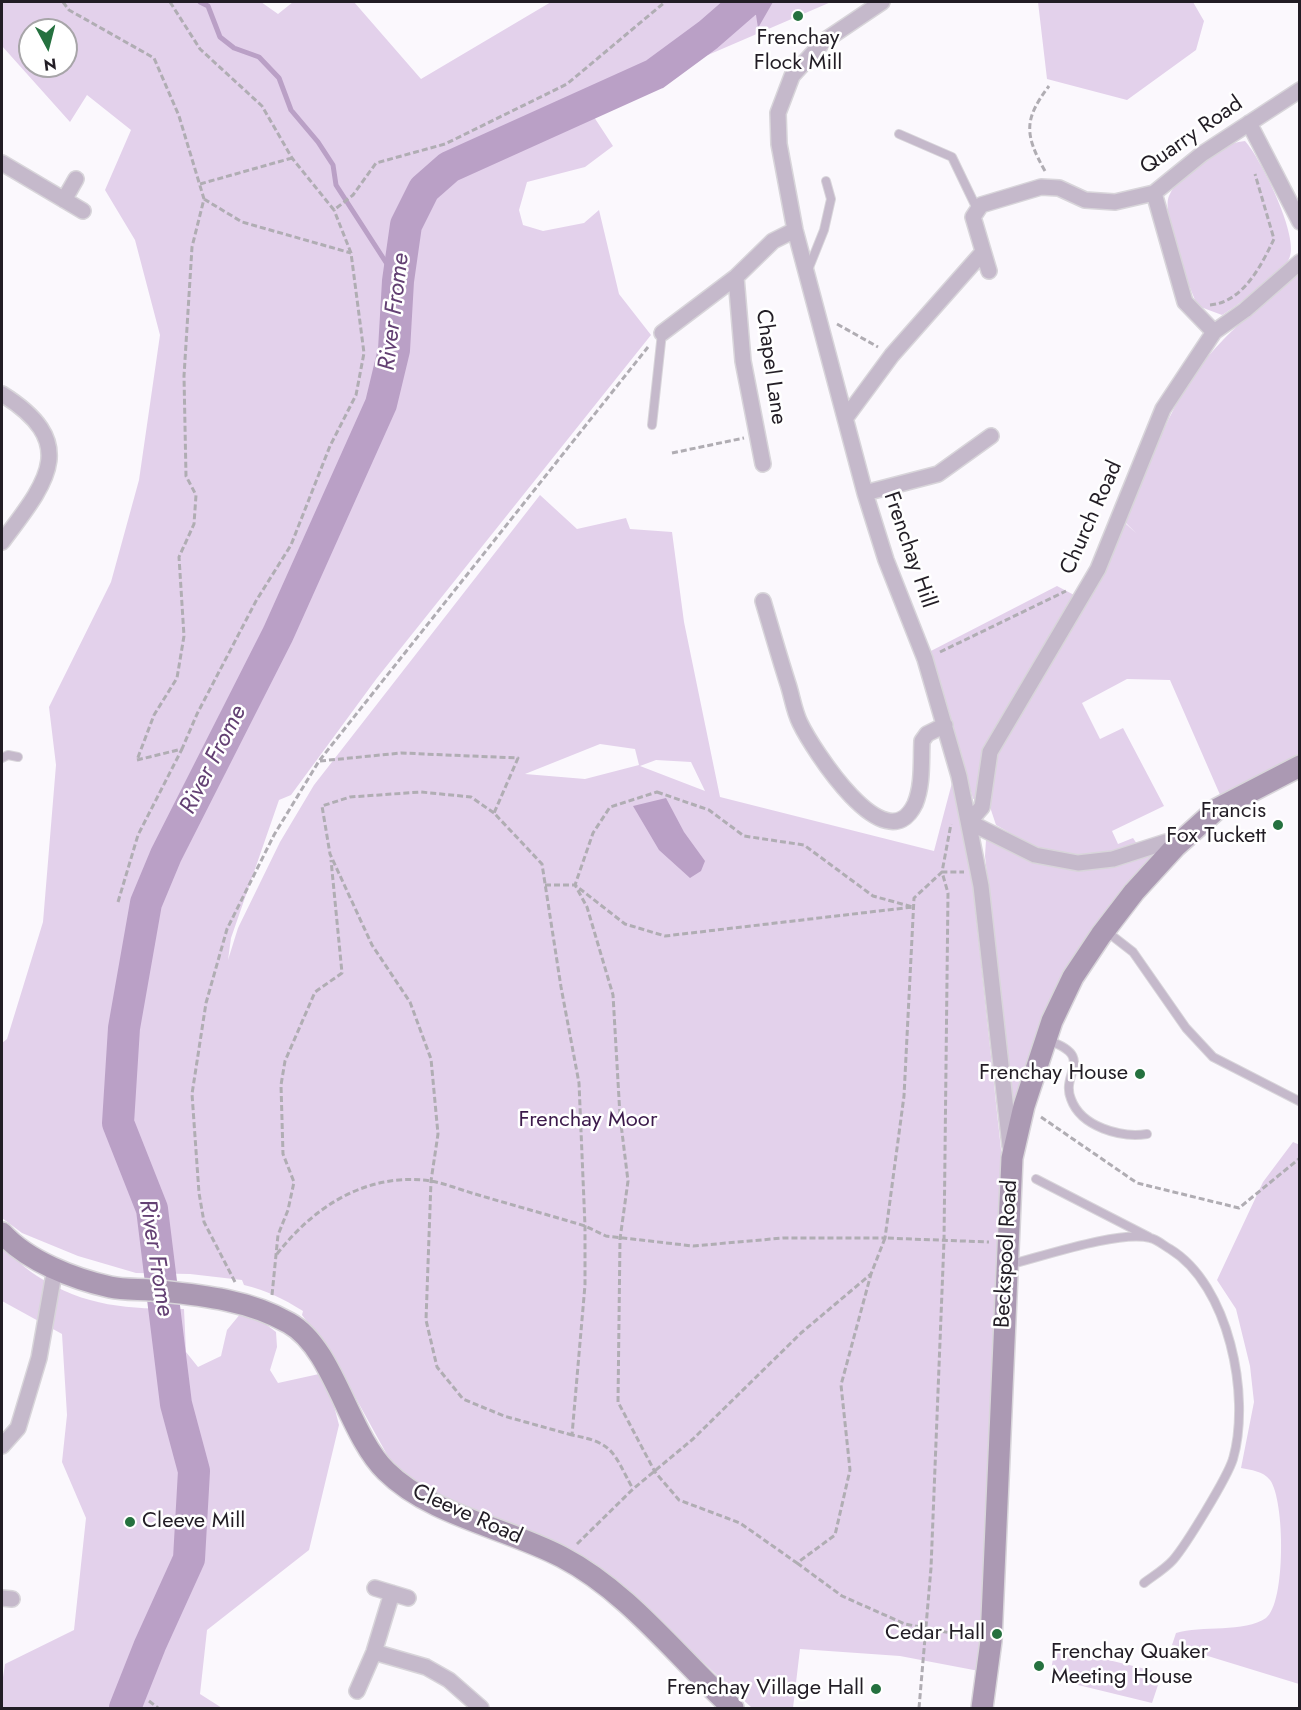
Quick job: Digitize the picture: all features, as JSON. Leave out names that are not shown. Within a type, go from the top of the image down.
[{"type":"street","name":"Frenchay Hill","points":[[882,2],[824,41],[792,76],[778,113],[779,144],[795,230],[866,493],[886,560],[925,659],[945,725],[969,822],[981,886],[1012,1158]]},
{"type":"street","name":"Quarry Road","points":[[977,209],[1012,195],[1041,187],[1055,188],[1084,200],[1115,201],[1154,193],[1202,154],[1299,90]]},
{"type":"street","points":[[1249,123],[1299,222]]},
{"type":"street","points":[[2,163],[83,211]]},
{"type":"street","points":[[64,200],[76,179]]},
{"type":"street","points":[[1154,193],[1185,302],[1214,332]]},
{"type":"street","points":[[977,209],[973,217],[989,271]]},
{"type":"street","points":[[662,333],[736,277],[773,241],[795,230]]},
{"type":"street","points":[[846,416],[892,355],[983,252]]},
{"type":"street","name":"Church Road","points":[[969,822],[982,807],[990,752],[1098,568],[1163,409],[1214,332],[1245,310],[1299,262]]},
{"type":"street","name":"Chapel Lane","points":[[736,277],[743,361],[763,464]]},
{"type":"street","points":[[2,394],[27,410],[39,427],[50,465],[42,488],[2,542]]},
{"type":"street","points":[[866,493],[938,474],[991,436]]},
{"type":"street","points":[[763,600],[799,721],[816,751],[840,784],[879,819],[893,822],[905,816],[914,805],[920,788],[922,741],[927,734],[945,725]]},
{"type":"street","name":"Beckspool Road","points":[[982,1708],[991,1641],[1012,1158],[1024,1106],[1046,1040],[1074,977],[1105,930],[1134,892],[1176,846],[1217,809],[1299,766]]},
{"type":"street","points":[[969,822],[1035,855],[1078,862],[1113,860],[1166,842],[1176,846]]},
{"type":"street","name":"Cleeve Road","points":[[2,1233],[24,1253],[55,1268],[111,1287],[236,1302],[267,1311],[292,1324],[311,1343],[369,1449],[385,1470],[409,1491],[563,1557],[616,1594],[725,1706]]},
{"type":"street","points":[[2,1446],[18,1428],[39,1358],[55,1268]]},
{"type":"street","points":[[375,1588],[408,1598]]},
{"type":"street","points":[[357,1691],[374,1652],[392,1593]]},
{"type":"street","points":[[374,1652],[426,1667],[449,1680],[482,1708]]},
{"type":"lane","points":[[899,134],[952,157],[977,209]]},
{"type":"lane","points":[[807,272],[824,230],[831,200],[826,181]]},
{"type":"lane","points":[[652,425],[662,333]]},
{"type":"lane","points":[[2,758],[8,755],[18,757]]},
{"type":"lane","points":[[1105,930],[1133,952],[1186,1028],[1213,1057],[1299,1101]]},
{"type":"lane","points":[[1046,1040],[1064,1046],[1072,1055],[1075,1067],[1069,1090],[1077,1109],[1106,1129],[1130,1136],[1147,1134]]},
{"type":"lane","points":[[1036,1179],[1151,1238],[1192,1266],[1219,1311],[1231,1350],[1238,1411],[1234,1452],[1220,1485],[1173,1560],[1144,1583]]},
{"type":"lane","points":[[1006,1265],[1122,1238],[1151,1238]]},
{"type":"path","points":[[63,2],[69,9],[154,58],[179,116],[204,199],[192,246],[184,376],[188,439],[186,476],[196,495],[194,524],[179,557],[184,636],[177,678],[154,715],[137,760],[182,749]]},
{"type":"path","points":[[118,902],[138,835],[182,749],[197,714],[256,601],[291,545],[330,446],[356,395],[364,353],[351,253],[334,210],[292,158],[262,106],[200,49],[170,2]]},
{"type":"path","points":[[334,210],[353,195],[376,163],[445,144],[567,84],[665,2]]},
{"type":"path","points":[[1048,86],[1034,106],[1029,122],[1030,136],[1037,155],[1055,188]]},
{"type":"path","points":[[200,183],[292,158]]},
{"type":"path","points":[[1197,312],[1205,305],[1221,304],[1249,283],[1274,239],[1254,171]]},
{"type":"path","points":[[204,199],[242,222],[351,253]]},
{"type":"path","points":[[843,327],[892,355]]},
{"type":"path","points":[[236,1302],[235,1282],[204,1222],[199,1193],[192,1094],[206,1003],[227,929],[274,836],[319,761],[623,377],[662,333]]},
{"type":"path","points":[[672,453],[757,435]]},
{"type":"path","points":[[925,659],[1068,591]]},
{"type":"path","points":[[319,761],[401,753],[518,758],[494,813]]},
{"type":"path","points":[[267,1311],[273,1293],[278,1235],[288,1210],[294,1182],[283,1154],[281,1085],[285,1061],[315,992],[342,973],[330,854],[322,806],[350,797],[421,792],[471,797],[494,813],[542,864],[579,1083],[585,1285],[572,1436]]},
{"type":"path","points":[[913,908],[873,896],[804,844],[744,836],[709,810],[657,792],[610,807],[593,833],[576,885],[587,907],[613,995],[620,1116],[628,1182],[620,1239],[618,1402],[655,1472],[679,1500],[740,1523],[842,1596],[905,1624],[991,1641]]},
{"type":"path","points":[[919,1708],[931,1568],[944,1241],[948,893],[942,872],[951,819]]},
{"type":"path","points":[[330,854],[372,945],[410,1002],[431,1059],[438,1134],[431,1181],[426,1320],[436,1367],[463,1399],[504,1416],[572,1436],[598,1440],[611,1450],[633,1489]]},
{"type":"path","points":[[797,1563],[835,1535],[850,1470],[841,1385],[871,1274],[885,1238],[904,1096],[914,898],[942,872]]},
{"type":"path","points":[[546,885],[576,885],[625,924],[665,936],[913,908]]},
{"type":"path","points":[[1024,1106],[1137,1183],[1239,1208],[1299,1158]]},
{"type":"path","points":[[277,1254],[292,1234],[320,1210],[349,1192],[383,1182],[431,1181],[585,1226],[606,1236],[620,1239],[693,1246],[783,1238],[885,1238],[1008,1243]]},
{"type":"path","points":[[563,1557],[801,1333],[871,1274]]},
{"type":"path","points":[[149,1701],[158,1708]]},
{"type":"green space","name":"Frenchay Moor","points":[[2,2],[261,2],[278,14],[293,2],[354,2],[421,79],[551,2],[831,2],[694,61],[594,117],[613,146],[585,167],[527,182],[519,210],[523,225],[543,231],[584,223],[599,210],[619,294],[651,335],[377,678],[291,795],[279,800],[231,938],[228,960],[238,928],[280,842],[314,785],[540,495],[577,529],[626,518],[630,529],[672,532],[684,622],[720,797],[934,851],[953,779],[969,852],[1003,1168],[979,1671],[900,1656],[800,1649],[793,1708],[752,1708],[627,1591],[455,1506],[396,1471],[333,1357],[302,1315],[303,1311],[275,1295],[244,1285],[242,1280],[190,1274],[136,1273],[78,1256],[22,1233],[2,1218],[2,1043],[7,1039],[43,922],[56,765],[49,707],[111,582],[139,480],[160,335],[135,240],[105,190],[131,130],[87,95],[70,122],[31,78],[78,78],[78,18],[18,18],[18,64],[2,46]],"holes":[[[600,744],[635,749],[639,765],[585,779],[525,774]],[[656,760],[691,762],[705,791],[640,766]]]},
{"type":"green space","points":[[1038,2],[1193,2],[1204,21],[1196,50],[1127,100],[1047,79]]},
{"type":"green space","points":[[1245,141],[1260,163],[1277,198],[1289,234],[1291,249],[1289,259],[1278,272],[1222,315],[1198,306],[1172,233],[1169,196],[1183,178],[1211,156],[1232,144]]},
{"type":"green space","points":[[1299,272],[1299,755],[1221,797],[1170,680],[1127,679],[1082,703],[1100,739],[1123,728],[1164,806],[1112,831],[1118,844],[1133,838],[1139,847],[1079,857],[1038,849],[996,825],[989,804],[998,751],[1125,523],[1137,534],[1125,522],[1169,417],[1180,397],[1205,360],[1227,336]]},
{"type":"green space","points":[[1057,586],[1076,596],[993,733],[982,758],[978,798],[973,799],[953,727],[927,653]]},
{"type":"green space","points":[[994,838],[1036,860],[1151,854],[1153,858],[1128,886],[1019,1101],[1012,1101],[985,856],[986,840]]},
{"type":"green space","points":[[1293,1142],[1300,1145],[1299,1684],[1172,1645],[1176,1633],[1257,1623],[1266,1618],[1273,1609],[1277,1593],[1281,1551],[1279,1508],[1270,1480],[1253,1470],[1241,1468],[1254,1402],[1250,1366],[1236,1309],[1217,1280],[1263,1182]]},
{"type":"green space","points":[[2,1246],[32,1273],[72,1294],[126,1307],[184,1309],[186,1352],[198,1367],[221,1356],[227,1330],[241,1313],[263,1322],[276,1332],[277,1347],[270,1370],[278,1383],[319,1374],[333,1402],[339,1425],[309,1550],[207,1630],[200,1694],[222,1708],[2,1708],[5,1664],[74,1630],[86,1518],[62,1462],[67,1415],[62,1334],[2,1301]]},
{"type":"green space","points":[[1055,1647],[1162,1673],[1152,1703],[1074,1684],[1075,1680],[1050,1676]]},
{"type":"shaded area","points":[[735,2],[773,2],[758,28],[756,15]]},
{"type":"shaded area","points":[[666,798],[684,832],[705,861],[701,871],[690,878],[659,850],[633,806]]},
{"type":"waterway","points":[[200,2],[208,6],[220,37],[234,48],[259,57],[279,78],[291,110],[318,142],[333,165],[336,185],[398,281]]},
{"type":"waterway","name":"River Frome","points":[[125,1708],[150,1645],[189,1559],[194,1471],[176,1404],[152,1209],[118,1123],[124,1028],[146,903],[166,855],[278,634],[381,404],[394,350],[398,281],[406,225],[424,189],[449,167],[655,74],[708,35],[746,2]]},
{"type":"place","name":"Frenchay Flock Mill","points":[[798,16]]},
{"type":"place","name":"Francis Fox Tuckett","points":[[1278,825]]},
{"type":"place","name":"Frenchay House","points":[[1140,1074]]},
{"type":"place","name":"Cleeve Mill","points":[[130,1522]]},
{"type":"place","name":"Cedar Hall","points":[[997,1634]]},
{"type":"place","name":"Frenchay Quaker Meeting House","points":[[1039,1666]]},
{"type":"place","name":"Frenchay Village Hall","points":[[876,1689]]}]
